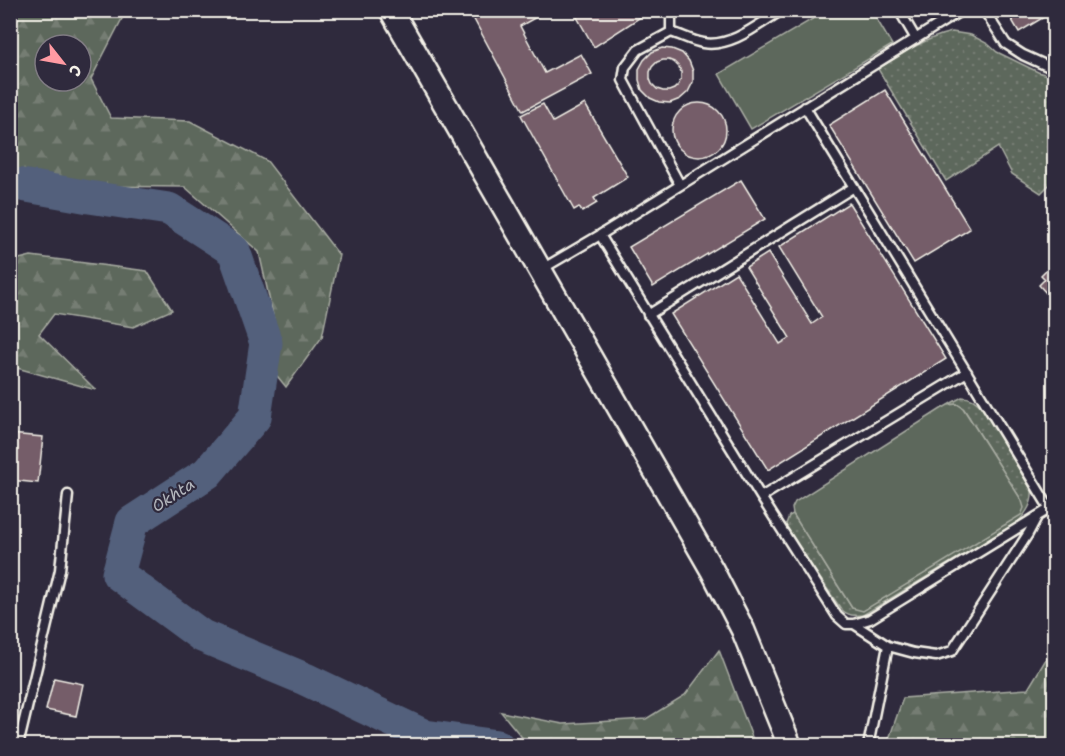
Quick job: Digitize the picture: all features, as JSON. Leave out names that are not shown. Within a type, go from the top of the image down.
[{"type":"main road","points":[[391,10],[712,570],[743,630],[789,746]]},
{"type":"lane","points":[[671,10],[671,32]]},
{"type":"lane","points":[[680,185],[623,80],[625,67],[638,50],[671,32],[704,43],[722,43],[741,35],[782,10]]},
{"type":"lane","points":[[899,10],[916,39]]},
{"type":"lane","points":[[539,271],[962,10]]},
{"type":"lane","points":[[984,10],[1006,44],[1023,55],[1054,69]]},
{"type":"lane","points":[[600,235],[761,497],[837,616],[846,624],[870,620],[1037,517],[1052,507],[805,107]]},
{"type":"lane","points":[[648,315],[854,187]]},
{"type":"lane","points":[[761,497],[967,372]]},
{"type":"lane","points":[[18,746],[60,570],[68,495]]},
{"type":"lane","points":[[854,624],[888,646],[936,656],[952,651],[1029,534],[1037,517]]},
{"type":"lane","points":[[868,746],[888,646]]},
{"type":"green space","points":[[10,11],[126,11],[93,75],[93,33],[33,33],[33,93],[93,93],[93,83],[111,118],[190,121],[267,161],[339,255],[322,337],[286,387],[274,372],[279,342],[259,252],[185,187],[90,186],[11,170]]},
{"type":"green space","points":[[826,11],[872,11],[892,45],[751,129],[719,74]]},
{"type":"green space","points":[[952,32],[971,35],[997,52],[1038,72],[1054,77],[1054,180],[1041,193],[1012,174],[998,147],[946,181],[878,69],[923,42]]},
{"type":"green space","points":[[31,256],[147,271],[172,310],[133,327],[54,314],[39,334],[96,390],[11,368],[11,261]]},
{"type":"green space","points":[[962,397],[971,399],[983,408],[1032,491],[1028,508],[1018,522],[863,615],[846,613],[785,527],[789,516],[793,514],[852,608],[1022,501],[964,409],[957,404],[948,405]]},
{"type":"green space","points":[[957,404],[963,408],[1022,501],[1024,508],[1021,515],[863,611],[852,608],[793,514],[792,508],[795,502],[941,409]]},
{"type":"green space","points":[[1054,646],[1054,744],[1050,746],[887,745],[903,698],[1028,689]]},
{"type":"green space","points":[[719,650],[755,745],[562,746],[525,741],[501,712],[563,724],[646,719],[685,695]]},
{"type":"building","points":[[469,10],[549,10],[520,26],[545,73],[581,54],[592,74],[523,111]]},
{"type":"building","points":[[573,10],[646,10],[647,13],[594,47]]},
{"type":"building","points":[[1006,10],[1054,10],[1054,11],[1019,32]]},
{"type":"building","points":[[662,48],[672,49],[682,53],[689,61],[693,71],[693,82],[688,92],[680,99],[670,103],[659,102],[650,98],[642,90],[639,69],[652,52]],"holes":[[[669,60],[679,67],[681,78],[674,89],[663,91],[652,84],[650,72],[657,62]]]},
{"type":"building","points":[[885,90],[970,229],[914,263],[829,125]]},
{"type":"building","points":[[694,103],[704,103],[714,107],[722,115],[726,130],[722,145],[714,153],[704,157],[694,157],[684,153],[676,145],[672,135],[672,125],[676,115],[684,107]]},
{"type":"building","points":[[543,104],[553,122],[585,104],[628,177],[594,198],[597,203],[582,212],[579,207],[574,210],[521,115]]},
{"type":"building","points":[[741,180],[765,219],[653,287],[629,247]]},
{"type":"building","points":[[849,203],[946,359],[768,470],[671,314],[736,273],[780,344],[790,338],[746,267],[768,253],[812,324],[822,317],[779,247]]},
{"type":"building","points":[[1054,262],[1054,302],[1039,285],[1045,279],[1041,275]]},
{"type":"building","points":[[10,434],[43,437],[38,483],[10,480]]},
{"type":"building","points":[[54,678],[83,684],[76,716],[46,710]]},
{"type":"waterway","name":"Okhta","points":[[10,183],[169,209],[234,251],[266,343],[255,417],[207,473],[132,522],[118,574],[202,636],[305,679],[425,736],[498,746]]}]
